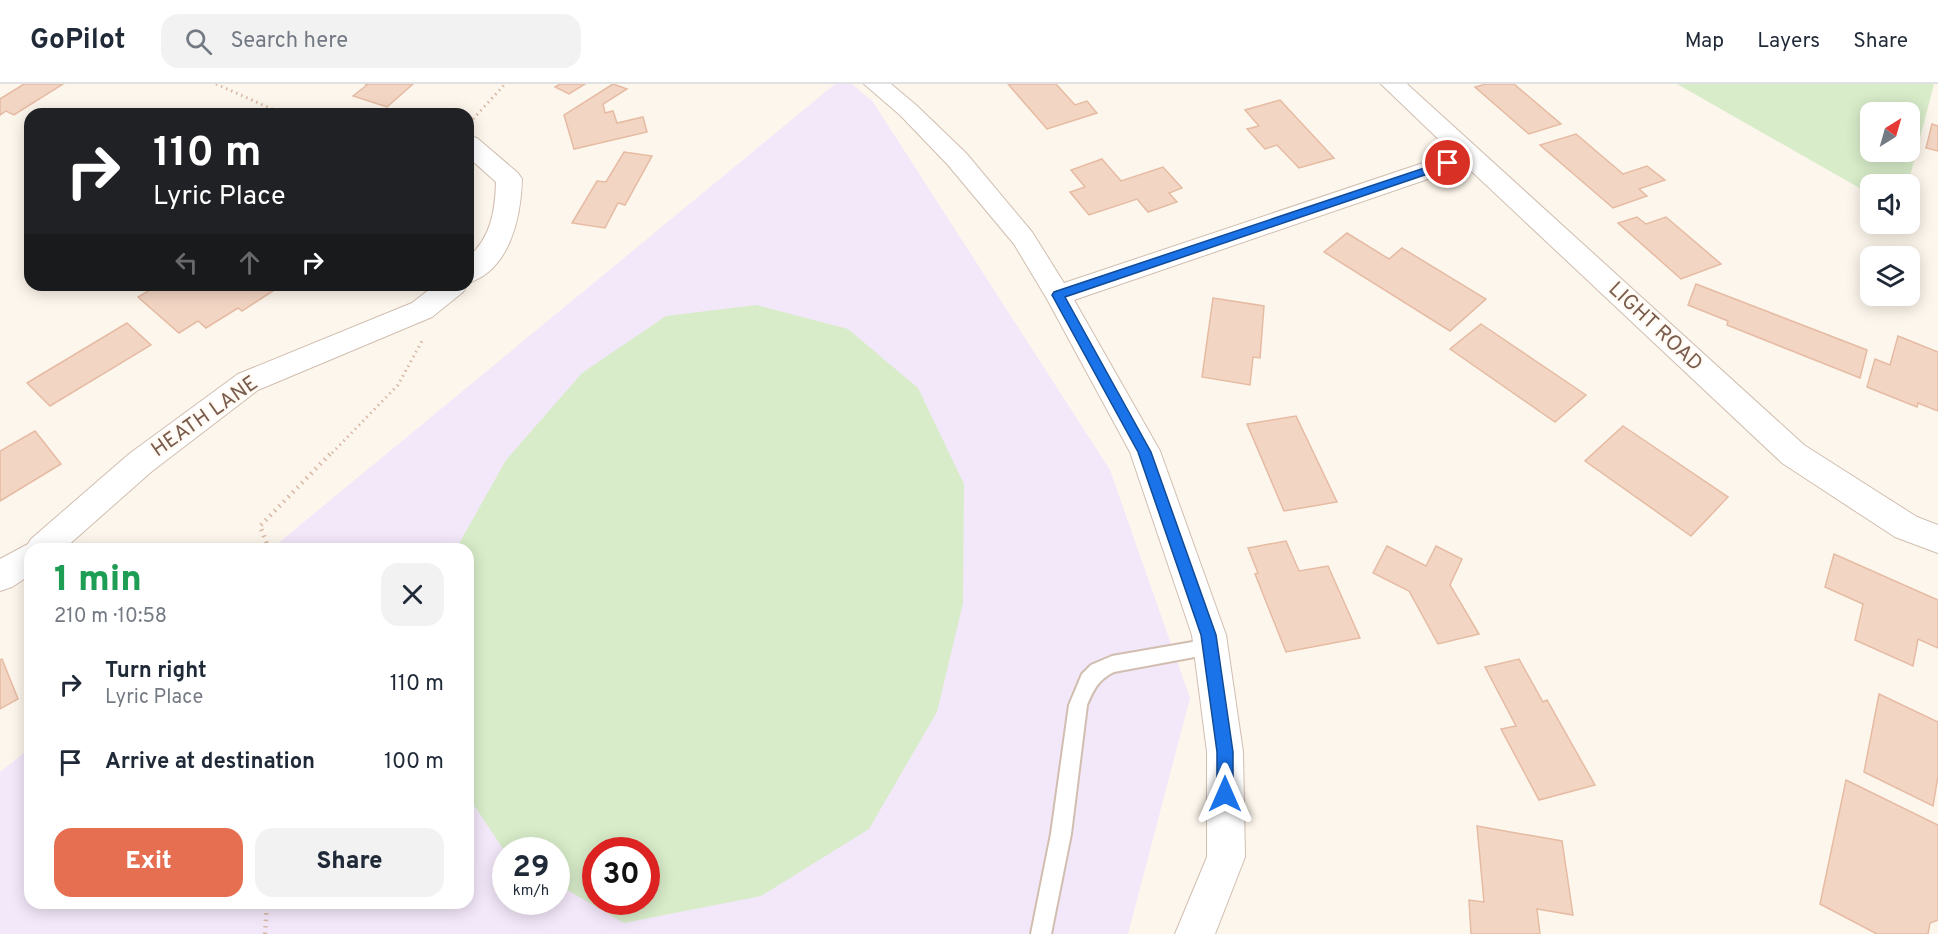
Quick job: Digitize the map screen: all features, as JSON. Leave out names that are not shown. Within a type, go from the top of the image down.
[{"type":"street","points":[[876,84],[908,110],[957,159],[1023,238],[1058,295],[1145,452],[1209,635],[1225,752],[1226,857],[1195,934]]},
{"type":"street","name":"LIGHT ROAD","points":[[1393,84],[1793,454],[1906,527],[1938,539]]},
{"type":"street","points":[[474,149],[509,179],[509,206],[504,231],[488,257],[474,268]]},
{"type":"street","points":[[1058,295],[1469,156]]},
{"type":"street","name":"HEATH LANE","points":[[49,543],[140,463],[248,382],[422,310],[446,291]]},
{"type":"street","points":[[0,577],[24,561]]},
{"type":"lane","points":[[1041,934],[1061,834],[1078,705],[1088,680],[1097,670],[1112,664],[1210,647]]},
{"type":"path","points":[[216,84],[270,108]]},
{"type":"path","points":[[474,118],[505,84]]},
{"type":"path","points":[[267,543],[260,526],[398,385],[425,335]]},
{"type":"path","points":[[265,934],[267,909]]},
{"type":"shaded area","points":[[835,84],[852,84],[873,102],[1110,470],[1190,698],[1128,934],[0,934],[0,772],[24,753],[24,909],[474,909],[474,543],[278,543]]},
{"type":"green space","points":[[1677,84],[1934,84],[1920,138],[1920,102],[1860,102],[1860,162],[1914,162],[1911,174],[1860,174],[1860,188]]},
{"type":"green space","points":[[756,305],[848,329],[918,388],[964,484],[963,603],[937,712],[869,829],[761,896],[624,923],[610,915],[660,915],[660,837],[582,837],[582,899],[570,892],[570,837],[495,837],[474,805],[474,543],[459,543],[506,460],[582,373],[666,316]]},
{"type":"building","points":[[24,84],[63,84],[14,115],[6,111],[0,115],[0,99]]},
{"type":"building","points":[[365,84],[413,84],[387,107],[353,96],[367,85]]},
{"type":"building","points":[[560,84],[585,84],[569,94],[555,87]]},
{"type":"building","points":[[613,84],[627,89],[603,104],[605,113],[613,111],[617,123],[643,117],[647,132],[574,149],[564,115]]},
{"type":"building","points":[[1008,84],[1056,84],[1075,105],[1087,101],[1097,113],[1047,129]]},
{"type":"building","points":[[1486,84],[1514,84],[1561,124],[1529,134],[1475,87]]},
{"type":"building","points":[[1280,100],[1334,158],[1299,168],[1277,145],[1265,149],[1247,129],[1259,126],[1245,110]]},
{"type":"building","points":[[1932,124],[1938,126],[1938,151],[1926,148]]},
{"type":"building","points":[[1576,134],[1623,174],[1647,166],[1665,180],[1639,189],[1647,196],[1613,208],[1540,145]]},
{"type":"building","points":[[624,152],[652,156],[625,205],[618,203],[605,228],[572,223],[597,181],[606,182]]},
{"type":"building","points":[[1102,159],[1121,181],[1163,167],[1182,188],[1169,193],[1177,202],[1148,212],[1137,199],[1089,215],[1070,192],[1085,187],[1071,170]]},
{"type":"building","points":[[1637,217],[1646,224],[1666,217],[1721,264],[1681,279],[1618,223]]},
{"type":"building","points":[[1347,233],[1389,259],[1402,248],[1486,299],[1450,331],[1324,252]]},
{"type":"building","points":[[1696,284],[1867,350],[1860,378],[1727,325],[1728,321],[1688,305]]},
{"type":"building","points":[[148,291],[273,291],[242,311],[238,308],[206,328],[198,321],[179,333],[138,297]]},
{"type":"building","points":[[1213,298],[1264,306],[1260,358],[1253,357],[1250,385],[1202,377]]},
{"type":"building","points":[[127,323],[151,345],[50,406],[27,383]]},
{"type":"building","points":[[1481,324],[1586,395],[1555,422],[1450,349]]},
{"type":"building","points":[[1898,336],[1938,352],[1938,411],[1918,403],[1917,407],[1867,387],[1875,359],[1890,365]]},
{"type":"building","points":[[1296,416],[1337,502],[1284,511],[1247,424]]},
{"type":"building","points":[[1623,426],[1728,497],[1691,536],[1585,461]]},
{"type":"building","points":[[35,431],[61,464],[0,501],[0,451]]},
{"type":"building","points":[[1286,541],[1299,571],[1328,566],[1360,638],[1286,652],[1255,574],[1258,573],[1248,548]]},
{"type":"building","points":[[1387,546],[1426,566],[1436,546],[1462,559],[1450,585],[1479,634],[1438,644],[1409,591],[1373,573]]},
{"type":"building","points":[[1834,554],[1938,600],[1938,648],[1918,639],[1913,666],[1855,640],[1863,604],[1825,587]]},
{"type":"building","points":[[2,659],[18,699],[0,709],[0,660]]},
{"type":"building","points":[[1519,659],[1543,702],[1547,700],[1595,785],[1539,800],[1501,729],[1516,726],[1485,667]]},
{"type":"building","points":[[1879,694],[1938,722],[1938,776],[1933,806],[1864,772]]},
{"type":"building","points":[[1846,780],[1938,825],[1938,920],[1930,923],[1928,934],[1877,934],[1820,904]]},
{"type":"building","points":[[1477,826],[1562,841],[1573,915],[1537,909],[1540,934],[1471,934],[1469,900],[1484,902]]},
{"type":"route","points":[[1225,794],[1225,752],[1209,635],[1145,452],[1058,295],[1448,163]]}]
